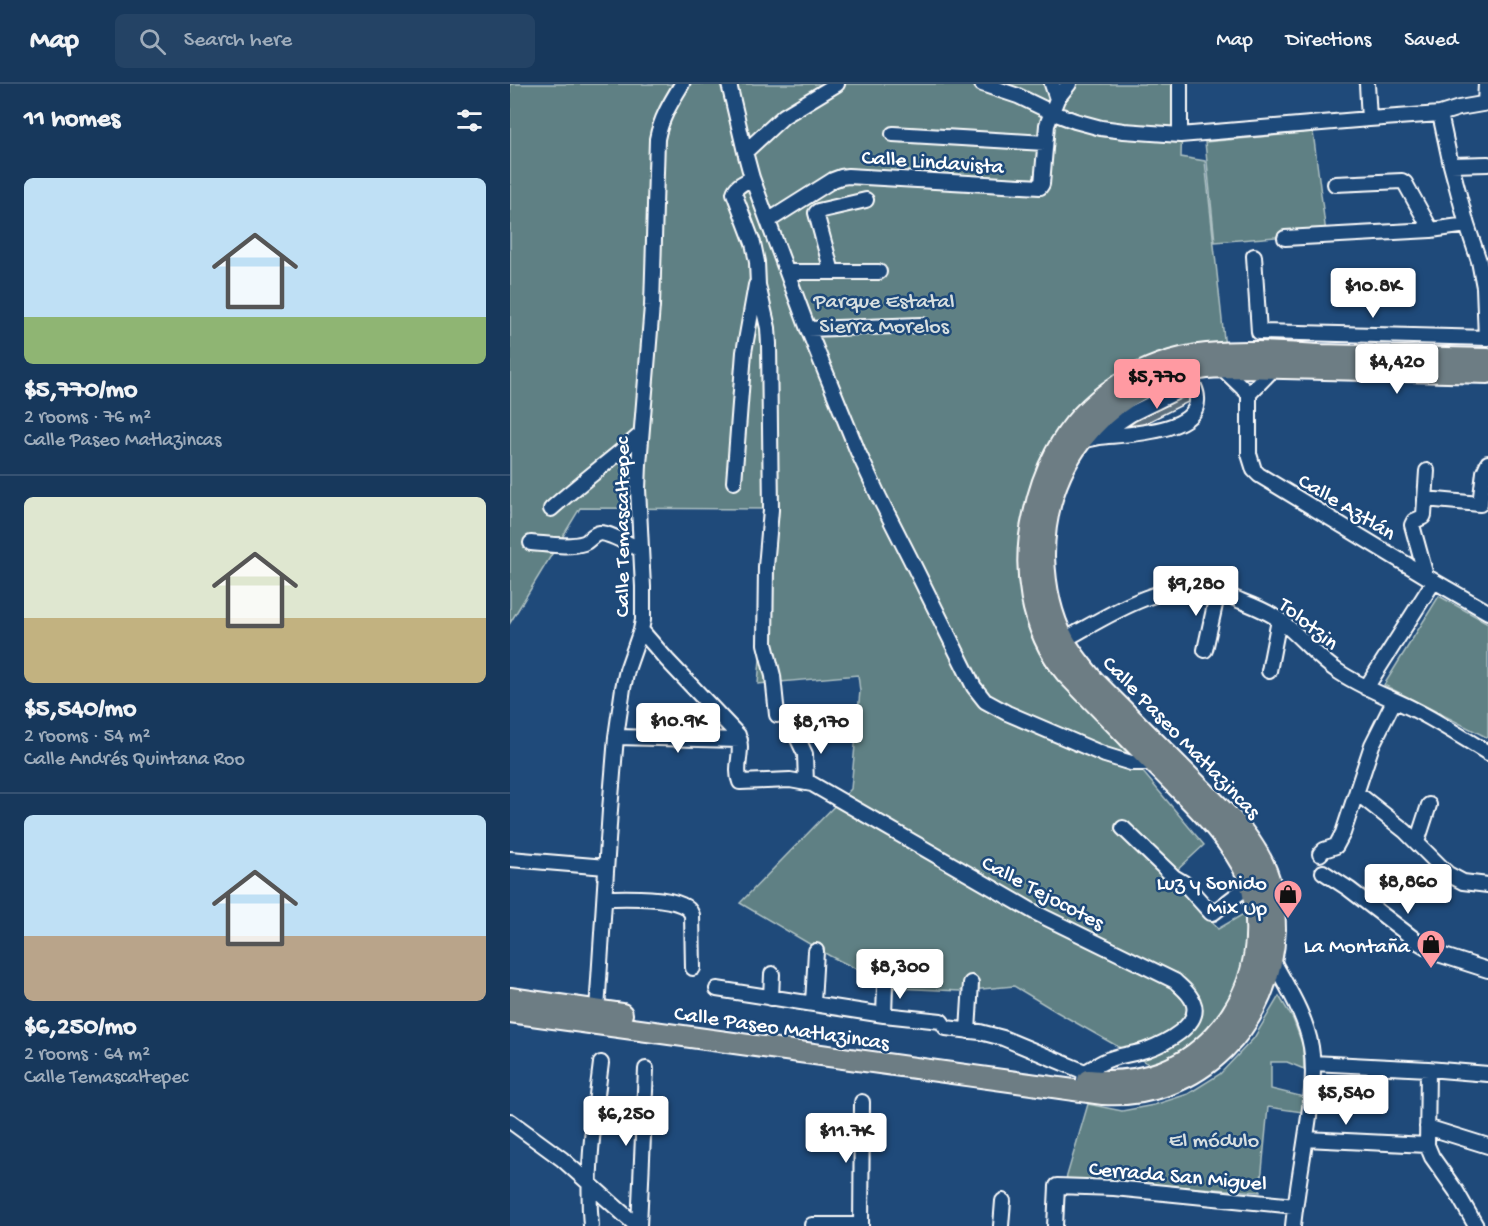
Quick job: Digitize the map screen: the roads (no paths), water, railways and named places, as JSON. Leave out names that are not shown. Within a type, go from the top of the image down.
[{"type":"highway","name":"Calle Paseo Matlazincas","points":[[510,1012],[1103,1094],[1125,1095],[1154,1089],[1184,1078],[1202,1068],[1223,1052],[1236,1036],[1252,1014],[1266,982],[1272,959],[1275,922],[1274,900],[1269,879],[1258,852],[1228,814],[1163,762],[1059,664],[1048,644],[1032,599],[1028,573],[1031,525],[1054,454],[1087,410],[1110,391],[1135,375],[1183,358],[1227,353],[1488,359]]},
{"type":"highway","name":"Calle Paseo Matlazincas","points":[[510,998],[819,1043],[1084,1076],[1098,1081],[1129,1080],[1152,1075],[1185,1061],[1210,1041],[1230,1017],[1239,1003],[1251,972],[1255,955],[1256,919],[1251,884],[1240,861],[1226,842],[1189,799],[1163,762],[1082,667],[1064,640],[1049,599],[1045,573],[1044,543],[1054,490],[1066,463],[1088,440],[1102,418],[1121,402],[1150,385],[1189,378],[1221,368],[1324,368],[1488,373]]},
{"type":"street","name":"Calle Temascaltepec","points":[[597,1010],[616,737],[627,670],[641,630],[643,611],[638,489],[640,435],[652,306],[657,139],[663,116],[682,84]]},
{"type":"street","points":[[729,84],[752,178],[849,432],[879,497],[979,695],[985,701],[1007,713],[1119,760],[1138,764],[1163,762]]},
{"type":"street","points":[[745,152],[784,116],[837,84]]},
{"type":"street","points":[[982,84],[1054,105],[1075,121],[1101,128],[1124,132],[1180,135],[1440,114],[1487,103],[1486,84]]},
{"type":"street","points":[[1052,84],[1054,105]]},
{"type":"street","points":[[893,134],[1045,143],[1047,124],[1054,105],[1069,84]]},
{"type":"street","points":[[1180,84],[1180,135]]},
{"type":"street","points":[[1367,84],[1369,119]]},
{"type":"street","points":[[1254,256],[1259,332],[1487,338],[1483,261],[1467,225],[1440,114]]},
{"type":"street","name":"Calle Lindavista","points":[[768,221],[833,180],[848,176],[1040,187],[1045,143]]},
{"type":"street","points":[[1451,165],[1488,164]]},
{"type":"street","points":[[752,178],[737,187],[734,193],[753,243],[758,285],[768,328],[771,494],[766,567],[765,648],[773,676],[777,715]]},
{"type":"street","points":[[1335,184],[1402,181],[1431,230]]},
{"type":"street","points":[[831,272],[816,213],[866,200]]},
{"type":"street","points":[[1285,237],[1431,230],[1467,225]]},
{"type":"street","points":[[787,272],[879,272]]},
{"type":"street","points":[[734,482],[744,352],[757,275]]},
{"type":"street","points":[[808,328],[922,324]]},
{"type":"street","points":[[1395,336],[1411,357]]},
{"type":"street","points":[[1221,368],[1249,394],[1275,368]]},
{"type":"street","points":[[1324,368],[1332,377],[1337,378],[1488,382]]},
{"type":"street","points":[[1088,440],[1153,430],[1179,423],[1191,413],[1196,405],[1197,395],[1189,378]]},
{"type":"street","name":"Calle Aztlán","points":[[1249,394],[1249,454],[1254,470],[1259,475],[1488,612]]},
{"type":"street","points":[[551,509],[640,435]]},
{"type":"street","points":[[1425,499],[1480,504],[1484,472],[1488,463]]},
{"type":"street","points":[[1366,688],[1430,579],[1413,528],[1414,521],[1424,515],[1427,471]]},
{"type":"street","points":[[531,543],[579,544],[601,533],[640,549]]},
{"type":"street","name":"Tolotzin","points":[[1064,640],[1162,592],[1189,587],[1218,591],[1257,607],[1279,620],[1334,669],[1366,688],[1428,717],[1488,753]]},
{"type":"street","points":[[1205,650],[1218,591]]},
{"type":"street","points":[[1269,671],[1279,620]]},
{"type":"street","points":[[641,630],[735,731],[740,740]]},
{"type":"street","points":[[1320,854],[1338,844],[1372,745],[1394,701]]},
{"type":"street","points":[[616,737],[740,740]]},
{"type":"street","points":[[798,737],[805,754],[806,783]]},
{"type":"street","name":"Calle Tejocotes","points":[[740,740],[738,781],[790,780],[812,784],[1036,913],[1175,981],[1191,997],[1195,1007],[1194,1018],[1178,1033],[1145,1050],[1112,1058],[1084,1076]]},
{"type":"street","points":[[1357,793],[1417,842],[1439,866],[1456,880],[1488,885]]},
{"type":"street","points":[[1417,842],[1429,805]]},
{"type":"street","points":[[1123,828],[1174,877],[1183,882],[1210,913],[1251,884]]},
{"type":"street","points":[[510,859],[606,867]]},
{"type":"street","points":[[1323,872],[1438,954],[1488,970]]},
{"type":"street","points":[[604,898],[667,901],[689,909],[693,918],[693,968]]},
{"type":"street","points":[[813,1003],[816,951]]},
{"type":"street","points":[[1272,959],[1305,1026],[1311,1045],[1313,1063],[1306,1139],[1293,1226]]},
{"type":"street","points":[[771,998],[772,974]]},
{"type":"street","points":[[968,1031],[971,983]]},
{"type":"street","points":[[884,1014],[885,985]]},
{"type":"street","points":[[717,989],[941,1021],[947,1028],[992,1035],[1018,1044],[1084,1076]]},
{"type":"street","points":[[591,1226],[588,1182],[601,1063]]},
{"type":"street","points":[[1313,1063],[1488,1074]]},
{"type":"street","points":[[638,1226],[646,1069]]},
{"type":"street","points":[[1428,1069],[1427,1145],[1432,1157],[1456,1191],[1476,1226]]},
{"type":"street","points":[[812,1225],[861,1226],[862,1102]]},
{"type":"street","points":[[510,1121],[562,1159],[638,1226]]},
{"type":"street","points":[[1427,1127],[1488,1146]]},
{"type":"street","points":[[1306,1139],[1427,1145]]},
{"type":"street","name":"Cerrada San Miguel","points":[[1055,1226],[1058,1186],[1114,1188],[1295,1206]]},
{"type":"street","points":[[1001,1226],[1004,1201]]},
{"type":"place","name":"Luz y Sonido Mix Up","points":[[1288,920]]},
{"type":"place","name":"La Montaña","points":[[1431,970]]},
{"type":"park label","name":"Parque Estatal Sierra Morelos","points":[[884,312]]},
{"type":"park label","name":"El módulo","points":[[1214,1138]]}]
